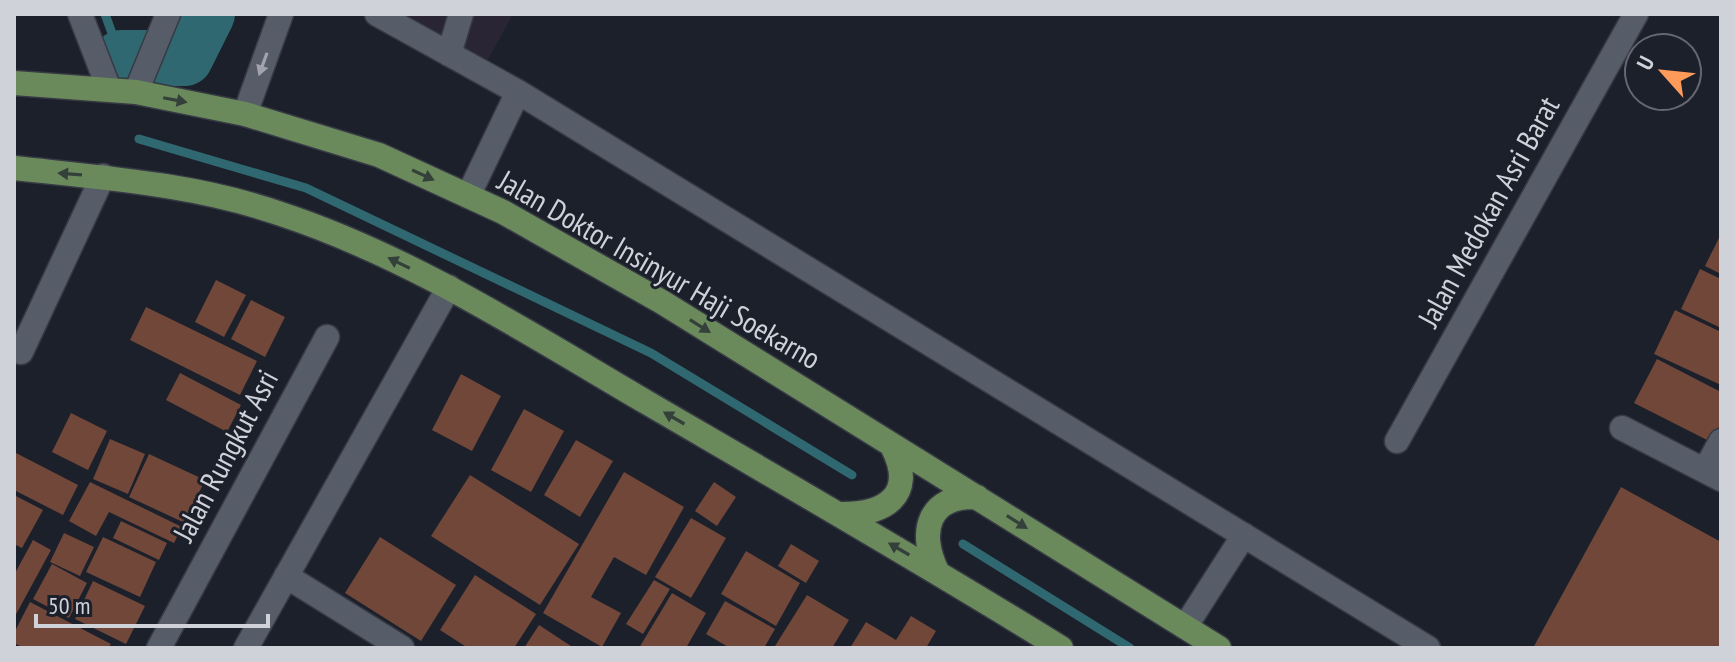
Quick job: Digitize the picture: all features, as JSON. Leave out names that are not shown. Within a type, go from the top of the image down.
[{"type":"main road","name":"Jalan Doktor Insinyur Haji Soekarno","points":[[14,83],[136,92],[245,114],[379,155],[468,196],[662,302],[1219,648]]},
{"type":"main road","points":[[14,168],[103,176],[210,193],[282,214],[359,244],[449,287],[937,571],[1061,648]]},
{"type":"main road","points":[[837,514],[872,513],[886,506],[897,493],[902,478],[900,462],[893,448]]},
{"type":"main road","points":[[937,571],[927,543],[928,527],[935,512],[946,502],[961,496],[977,497]]},
{"type":"street","points":[[80,14],[109,89]]},
{"type":"street","points":[[136,92],[168,14]]},
{"type":"street","points":[[245,114],[281,14]]},
{"type":"street","points":[[377,14],[518,92],[1428,648]]},
{"type":"street","points":[[449,54],[461,14]]},
{"type":"street","name":"Jalan Medokan Asri Barat","points":[[1397,441],[1636,14]]},
{"type":"street","points":[[468,196],[518,92]]},
{"type":"street","points":[[21,352],[103,176]]},
{"type":"street","points":[[246,648],[449,287]]},
{"type":"street","name":"Jalan Rungkut Asri","points":[[159,648],[327,337]]},
{"type":"street","points":[[1622,428],[1713,474],[1721,441]]},
{"type":"street","points":[[1185,627],[1244,535]]},
{"type":"street","points":[[286,576],[402,648]]},
{"type":"shaded area","points":[[406,14],[513,14],[486,63]]},
{"type":"building","points":[[1721,234],[1721,274],[1705,266]]},
{"type":"building","points":[[1700,269],[1721,279],[1721,328],[1681,309]]},
{"type":"building","points":[[216,280],[246,295],[224,337],[195,322]]},
{"type":"building","points":[[251,300],[285,317],[265,357],[231,339]]},
{"type":"building","points":[[146,307],[257,361],[240,395],[130,340]]},
{"type":"building","points":[[1675,310],[1721,332],[1721,385],[1654,354]]},
{"type":"building","points":[[1657,359],[1721,392],[1721,423],[1711,442],[1634,403]]},
{"type":"building","points":[[180,373],[241,405],[227,432],[166,400]]},
{"type":"building","points":[[461,374],[501,396],[472,451],[432,430]]},
{"type":"building","points":[[524,409],[564,431],[531,492],[491,470]]},
{"type":"building","points":[[71,413],[107,431],[88,470],[52,452]]},
{"type":"building","points":[[110,439],[145,454],[128,494],[93,479]]},
{"type":"building","points":[[576,440],[613,461],[580,517],[544,495]]},
{"type":"building","points":[[16,453],[78,485],[63,515],[14,490]]},
{"type":"building","points":[[149,454],[205,480],[185,523],[129,497]]},
{"type":"building","points":[[624,472],[684,507],[646,575],[614,557],[591,597],[621,613],[602,647],[543,613]]},
{"type":"building","points":[[470,475],[579,544],[540,605],[431,536]]},
{"type":"building","points":[[90,482],[182,527],[174,543],[109,512],[96,536],[69,521]]},
{"type":"building","points":[[714,482],[736,497],[717,526],[695,511]]},
{"type":"building","points":[[1621,487],[1721,542],[1721,648],[1533,648]]},
{"type":"building","points":[[14,495],[43,510],[22,548],[14,544]]},
{"type":"building","points":[[691,518],[726,538],[691,598],[655,577]]},
{"type":"building","points":[[121,521],[167,543],[159,560],[113,538]]},
{"type":"building","points":[[64,533],[94,547],[80,576],[50,562]]},
{"type":"building","points":[[103,537],[156,562],[140,597],[86,572]]},
{"type":"building","points":[[380,537],[456,585],[421,641],[345,593]]},
{"type":"building","points":[[33,540],[51,550],[14,618],[14,575]]},
{"type":"building","points":[[791,544],[819,561],[806,583],[778,566]]},
{"type":"building","points":[[746,551],[800,583],[776,626],[721,594]]},
{"type":"building","points":[[52,564],[87,583],[69,618],[33,599]]},
{"type":"building","points":[[475,575],[536,614],[514,648],[468,648],[440,630]]},
{"type":"building","points":[[654,580],[670,589],[643,634],[626,624]]},
{"type":"building","points":[[93,581],[145,606],[126,644],[75,619]]},
{"type":"building","points":[[672,593],[706,613],[686,648],[639,648]]},
{"type":"building","points":[[807,595],[849,620],[832,648],[777,648],[775,646]]},
{"type":"building","points":[[725,601],[775,629],[764,648],[730,648],[706,634]]},
{"type":"building","points":[[30,602],[111,644],[108,648],[24,648],[14,643],[14,633]]},
{"type":"building","points":[[911,616],[936,631],[926,648],[850,648],[866,622],[896,640]]},
{"type":"building","points":[[539,625],[574,648],[524,648]]},
{"type":"waterway","points":[[105,14],[121,58]]},
{"type":"waterway","points":[[121,58],[185,58],[207,14]]},
{"type":"waterway","points":[[139,139],[306,188],[651,353],[852,475]]},
{"type":"waterway","points":[[963,544],[1130,648]]}]
